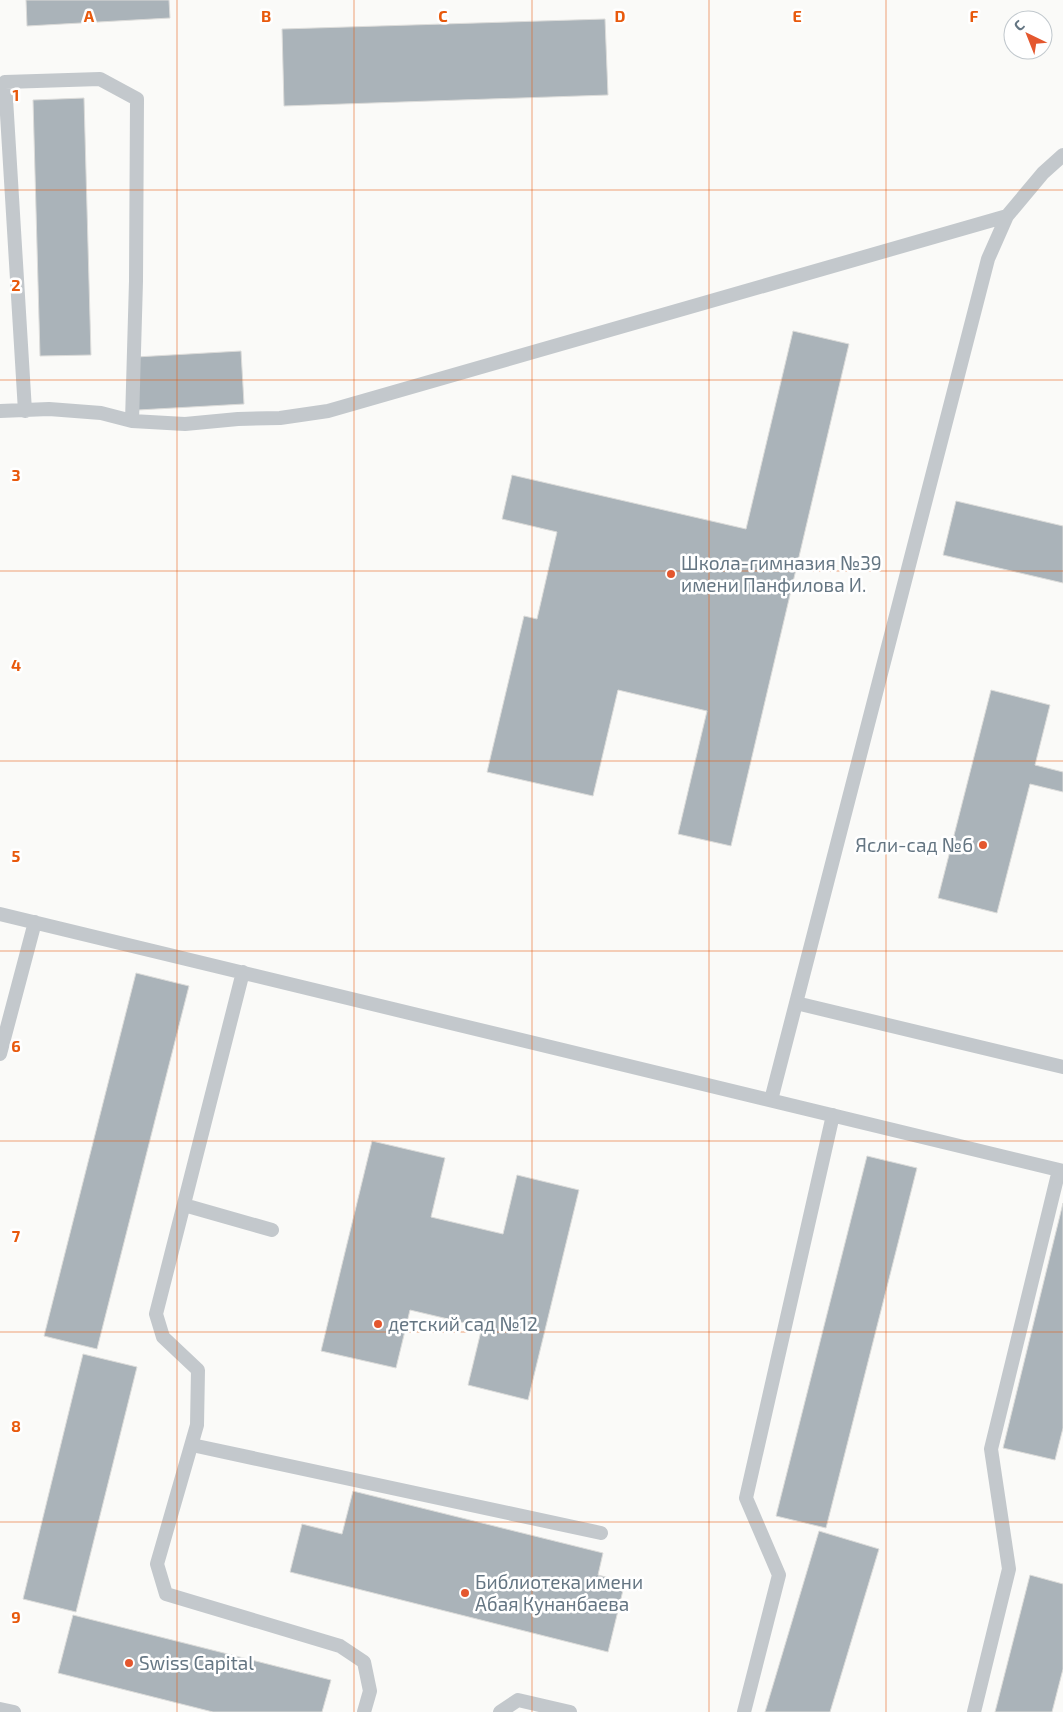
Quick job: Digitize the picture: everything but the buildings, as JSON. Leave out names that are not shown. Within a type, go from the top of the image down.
[{"type":"lane","points":[[25,411],[5,82],[100,79],[137,99],[136,281],[132,421]]},
{"type":"lane","points":[[771,1100],[988,259],[1007,216],[1043,173],[1063,156]]},
{"type":"lane","points":[[0,411],[49,410],[100,413],[132,421],[185,424],[238,419],[280,418],[328,411],[1007,216]]},
{"type":"lane","points":[[0,914],[1061,1170],[991,1449],[1009,1569],[974,1712]]},
{"type":"lane","points":[[0,1054],[35,922]]},
{"type":"lane","points":[[243,972],[156,1314],[162,1337],[198,1370],[197,1425],[157,1564],[166,1594],[340,1646],[364,1662],[370,1691],[364,1712]]},
{"type":"lane","points":[[796,1003],[1063,1067]]},
{"type":"lane","points":[[744,1712],[779,1575],[746,1498],[833,1115]]},
{"type":"lane","points":[[184,1205],[272,1230]]},
{"type":"lane","points":[[192,1445],[601,1532]]},
{"type":"lane","points":[[500,1712],[518,1700],[570,1712]]},
{"type":"lane","points":[[0,1709],[14,1712]]},
{"type":"place","name":"Школа-гимназия №39 имени Панфилова И.","points":[[671,574]]},
{"type":"place","name":"Ясли-сад №6","points":[[983,845]]},
{"type":"place","name":"детский сад №12","points":[[378,1324]]},
{"type":"place","name":"Библиотека имени Абая Кунанбаева","points":[[465,1593]]},
{"type":"place","name":"Swiss Capital","points":[[129,1663]]}]
